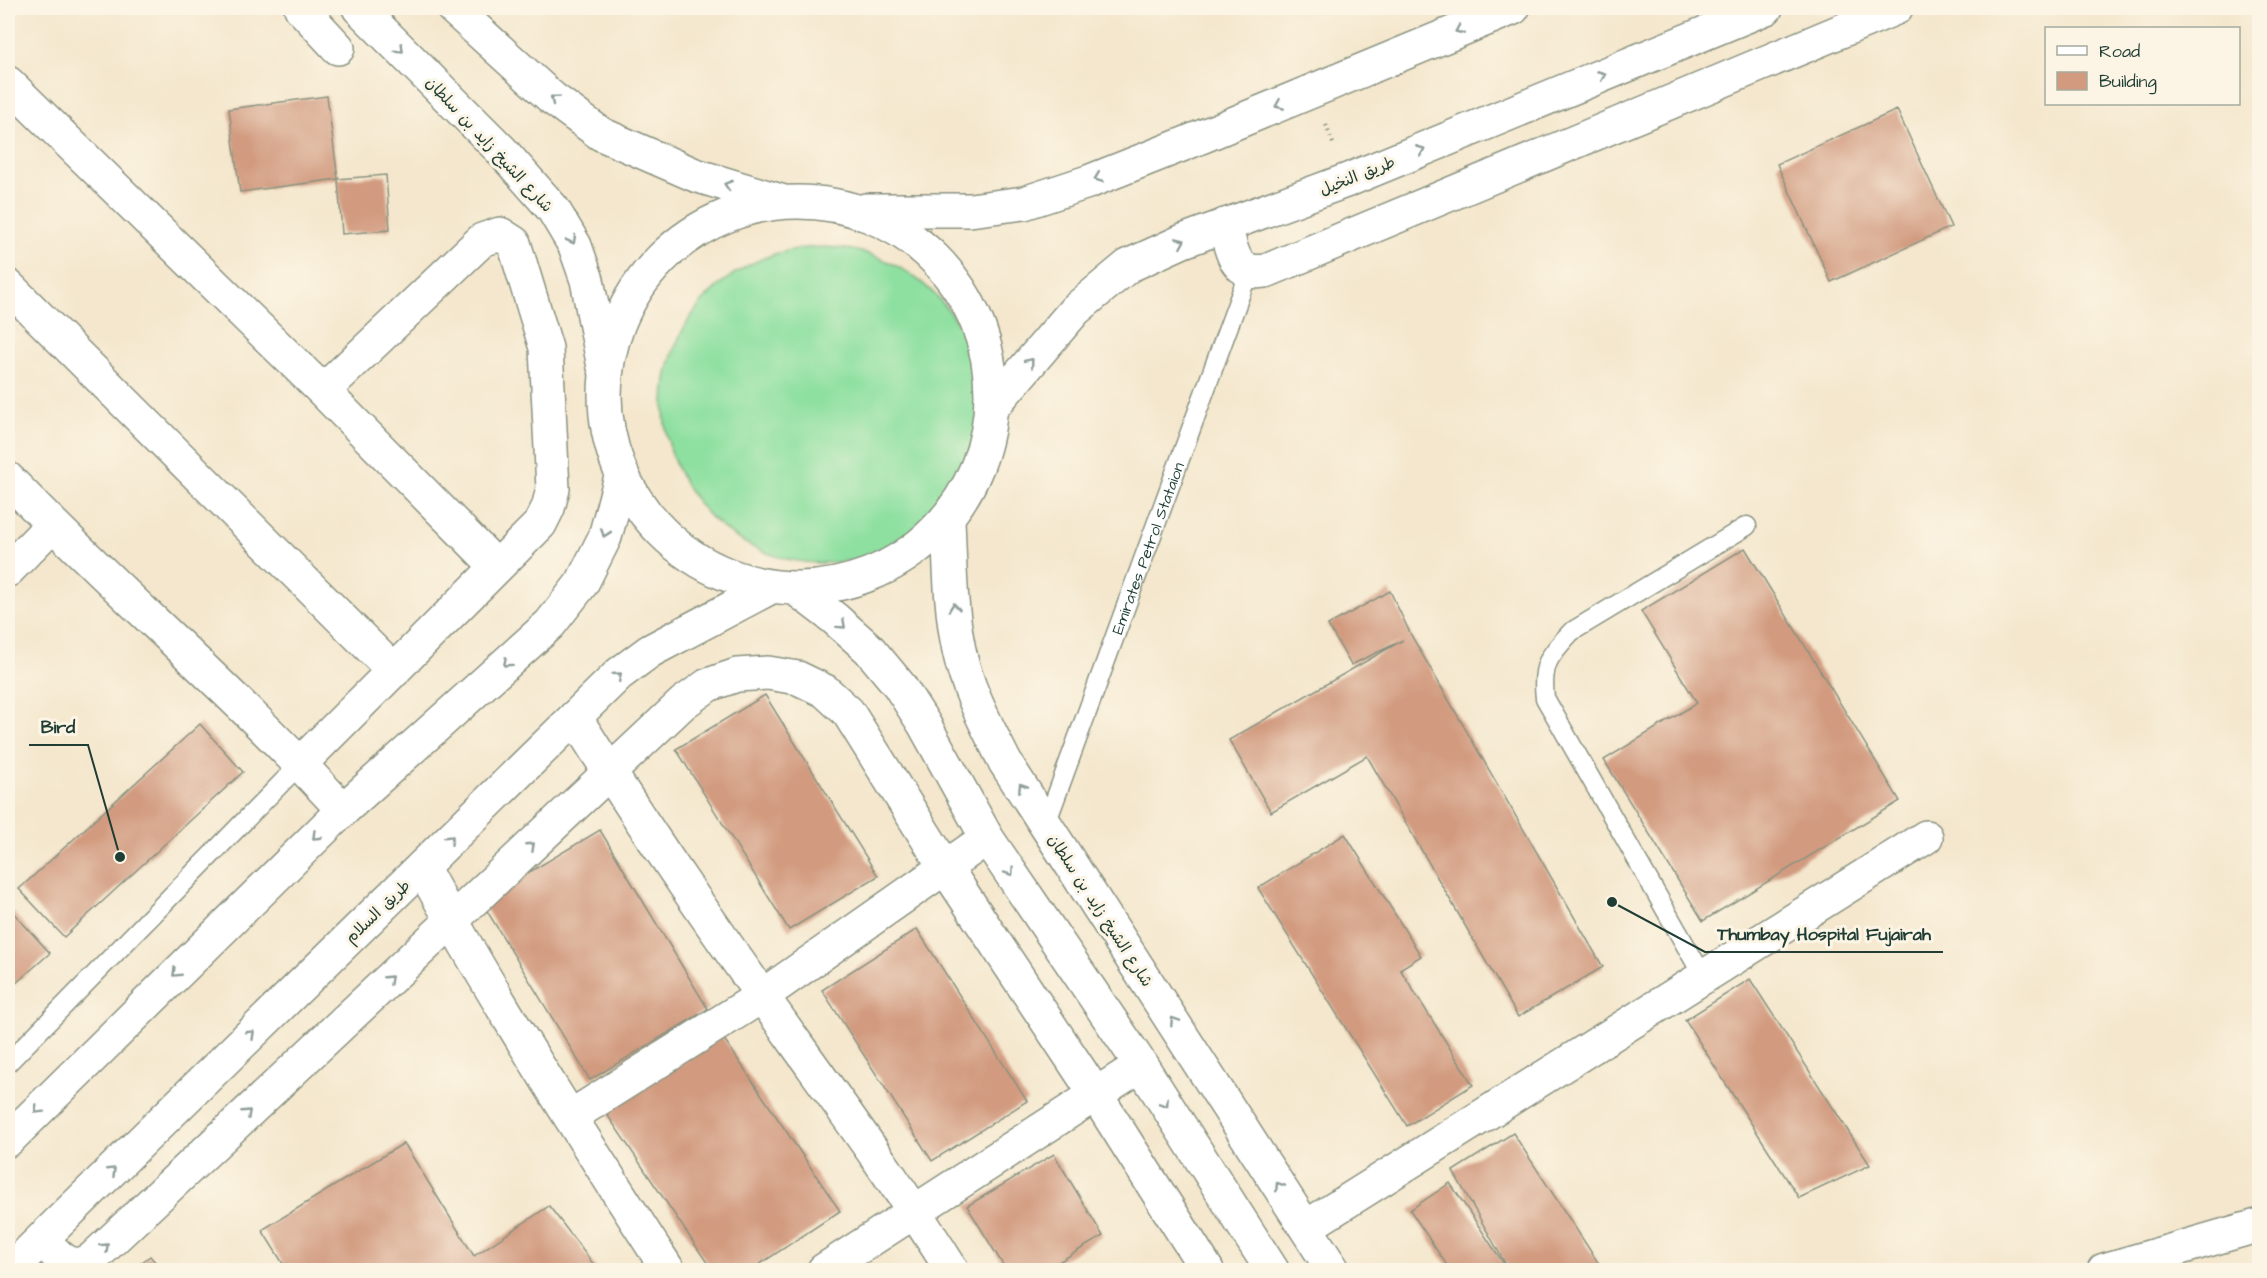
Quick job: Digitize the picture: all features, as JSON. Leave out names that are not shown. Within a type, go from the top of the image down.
[{"type":"street","points":[[301,8],[338,48]]},
{"type":"street","name":"شارع الشيخ زايد بن سلطان","points":[[359,8],[501,150],[553,208],[575,246],[587,280],[605,370]]},
{"type":"street","points":[[453,8],[552,98],[601,134],[656,160],[695,175],[784,202],[821,203],[857,210],[970,210],[1024,203],[1131,165],[1513,8]]},
{"type":"street","name":"طريق النخيل","points":[[992,406],[1075,310],[1128,266],[1225,225],[1348,180],[1766,8]]},
{"type":"street","points":[[1225,225],[1235,260],[1249,271],[1266,271],[1896,8]]},
{"type":"street","points":[[8,83],[323,391],[497,567]]},
{"type":"street","points":[[784,202],[719,218],[664,255],[624,307],[605,370],[603,406],[609,443],[621,477],[658,530],[710,568],[783,588],[834,618],[869,650],[898,685],[924,724],[987,838],[1141,1065],[1272,1270]]},
{"type":"street","points":[[783,588],[852,582],[905,558],[948,520],[980,467],[992,406],[989,356],[972,307],[943,266],[904,232],[857,210]]},
{"type":"street","points":[[300,764],[540,525],[548,508],[553,489],[546,348],[514,243],[500,234],[482,240],[323,391]]},
{"type":"street","points":[[8,286],[394,671]]},
{"type":"street","points":[[8,1140],[343,810],[550,624],[582,584],[601,546],[621,477]]},
{"type":"street","points":[[8,479],[52,525],[300,764],[343,810]]},
{"type":"street","name":"شارع الشيخ زايد بن سلطان","points":[[948,520],[953,603],[959,651],[977,706],[1005,762],[1333,1270]]},
{"type":"street","points":[[8,570],[52,525]]},
{"type":"street","name":"طريق السلام","points":[[10,1270],[619,674],[650,651],[783,588]]},
{"type":"street","points":[[42,1240],[63,1260],[73,1265],[84,1265],[93,1258],[683,703],[708,685],[737,675],[768,672],[798,678],[825,691],[848,712],[945,867],[1096,1095],[1207,1270]]},
{"type":"street","points":[[575,717],[609,772],[762,996],[916,1212],[952,1270]]},
{"type":"street","points":[[1306,1227],[1926,837]]},
{"type":"street","points":[[570,1117],[762,996],[987,838]]},
{"type":"street","points":[[422,867],[451,921],[570,1117],[668,1270]]},
{"type":"street","points":[[824,1270],[1141,1065]]},
{"type":"street","points":[[2104,1270],[2259,1224]]},
{"type":"lane","name":"Emirates Petrol Stataion","points":[[1046,824],[1249,271]]},
{"type":"lane","points":[[1703,976],[1545,698],[1543,676],[1552,652],[1571,632],[1747,526]]},
{"type":"lane","points":[[8,1063],[300,764]]},
{"type":"path","points":[[1312,91],[1348,180]]},
{"type":"green space","points":[[822,247],[853,250],[882,259],[910,274],[934,293],[953,317],[968,345],[977,374],[980,405],[977,436],[968,465],[953,493],[934,517],[910,536],[882,551],[853,560],[822,563],[791,560],[762,551],[734,536],[710,517],[691,493],[676,465],[667,436],[664,405],[667,374],[676,345],[691,317],[710,293],[734,274],[762,259],[791,250]]},
{"type":"building","points":[[327,96],[338,179],[240,192],[229,109]]},
{"type":"building","points":[[1897,110],[1951,227],[1831,282],[1777,164]]},
{"type":"building","points":[[386,175],[390,230],[342,234],[338,179]]},
{"type":"building","points":[[1745,548],[1900,801],[1703,921],[1604,760],[1697,703],[1641,611]]},
{"type":"building","points":[[1390,591],[1411,635],[1603,967],[1518,1017],[1367,756],[1271,812],[1229,740],[1403,640],[1351,665],[1328,625]]},
{"type":"building","points":[[765,695],[878,876],[789,930],[676,749]]},
{"type":"building","points":[[200,724],[243,772],[64,937],[19,889]]},
{"type":"building","points":[[600,830],[708,1009],[590,1080],[481,901]]},
{"type":"building","points":[[1345,834],[1421,956],[1400,969],[1473,1085],[1407,1126],[1258,888]]},
{"type":"building","points":[[9,908],[50,953],[15,984],[8,975]]},
{"type":"building","points":[[917,929],[1027,1101],[932,1161],[822,990]]},
{"type":"building","points":[[1750,979],[1870,1165],[1799,1198],[1685,1020]]},
{"type":"building","points":[[722,1036],[840,1211],[751,1270],[712,1270],[606,1113]]},
{"type":"building","points":[[1513,1133],[1603,1270],[1509,1270],[1453,1171]]},
{"type":"building","points":[[404,1143],[474,1256],[549,1206],[598,1270],[287,1270],[262,1230]]},
{"type":"building","points":[[1054,1154],[1103,1236],[1045,1270],[1006,1270],[967,1206]]},
{"type":"building","points":[[1450,1183],[1508,1270],[1450,1270],[1410,1210]]},
{"type":"building","points":[[150,1256],[162,1270],[132,1270]]},
{"type":"place","name":"Bird","points":[[120,857]]},
{"type":"place","name":"Thumbay Hospital Fujairah","points":[[1612,902]]}]
